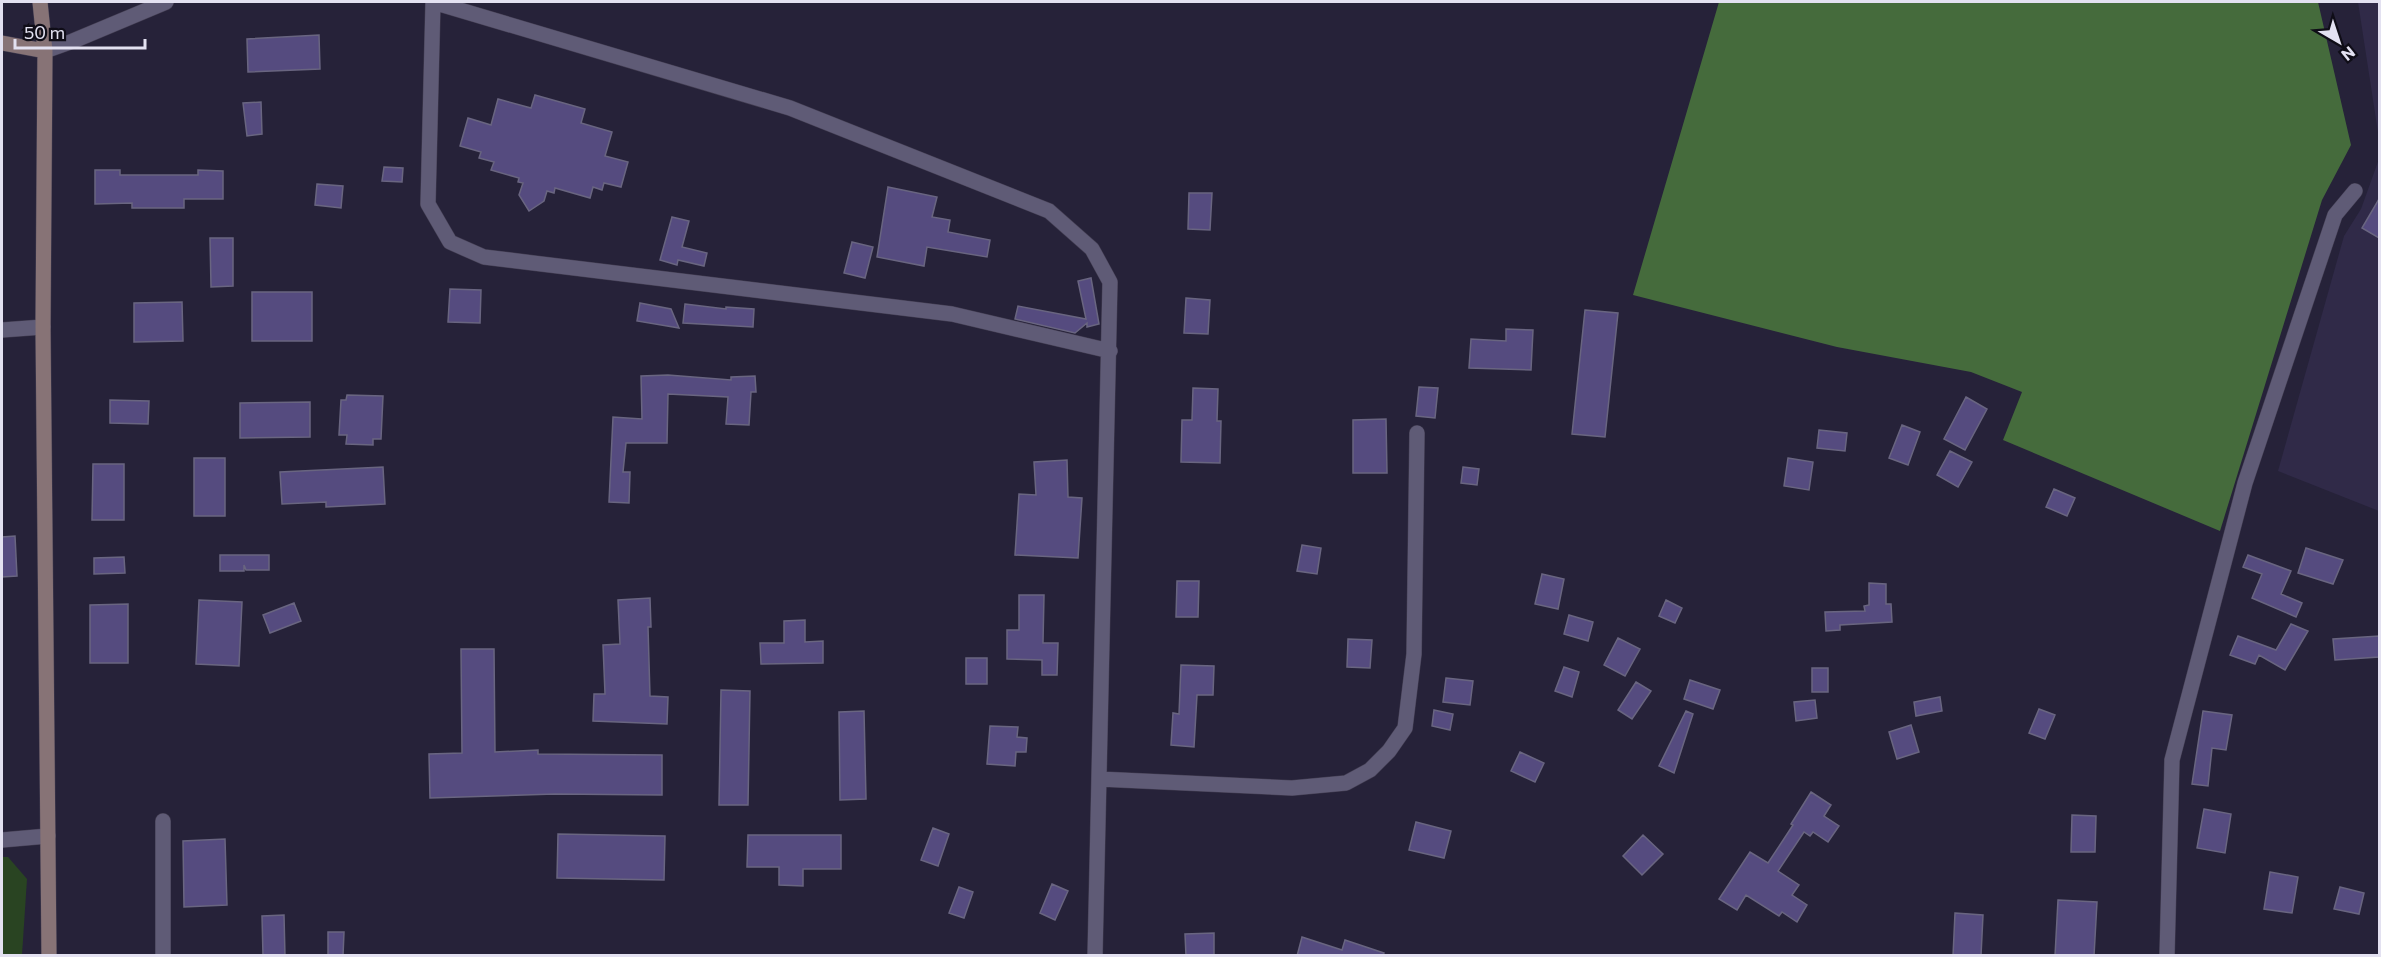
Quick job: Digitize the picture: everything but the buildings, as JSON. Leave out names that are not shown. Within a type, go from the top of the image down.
[{"type":"street","points":[[40,2],[45,51],[43,327],[49,956]]},
{"type":"street","points":[[2,43],[45,51],[166,2]]},
{"type":"street","points":[[1095,956],[1110,351],[1110,282],[1092,249],[1049,211],[790,108],[433,2],[428,204],[450,242],[484,257],[952,314],[1110,351]]},
{"type":"street","points":[[2167,956],[2172,760],[2246,483],[2335,215],[2355,191]]},
{"type":"street","points":[[2,330],[43,327]]},
{"type":"street","points":[[1099,779],[1292,788],[1346,783],[1371,770],[1389,751],[1405,728],[1414,654],[1417,433]]},
{"type":"street","points":[[163,821],[163,956]]},
{"type":"street","points":[[2,840],[48,836]]},
{"type":"shaded area","points":[[2358,2],[2379,2],[2379,139]]},
{"type":"shaded area","points":[[2379,159],[2379,511],[2278,471],[2344,236],[2361,209]]},
{"type":"green space","points":[[1719,2],[2318,2],[2351,145],[2322,200],[2220,531],[2003,440],[2022,392],[1971,372],[1837,347],[1633,295]]},
{"type":"green space","points":[[2,857],[8,857],[27,879],[22,955],[2,955]]}]
